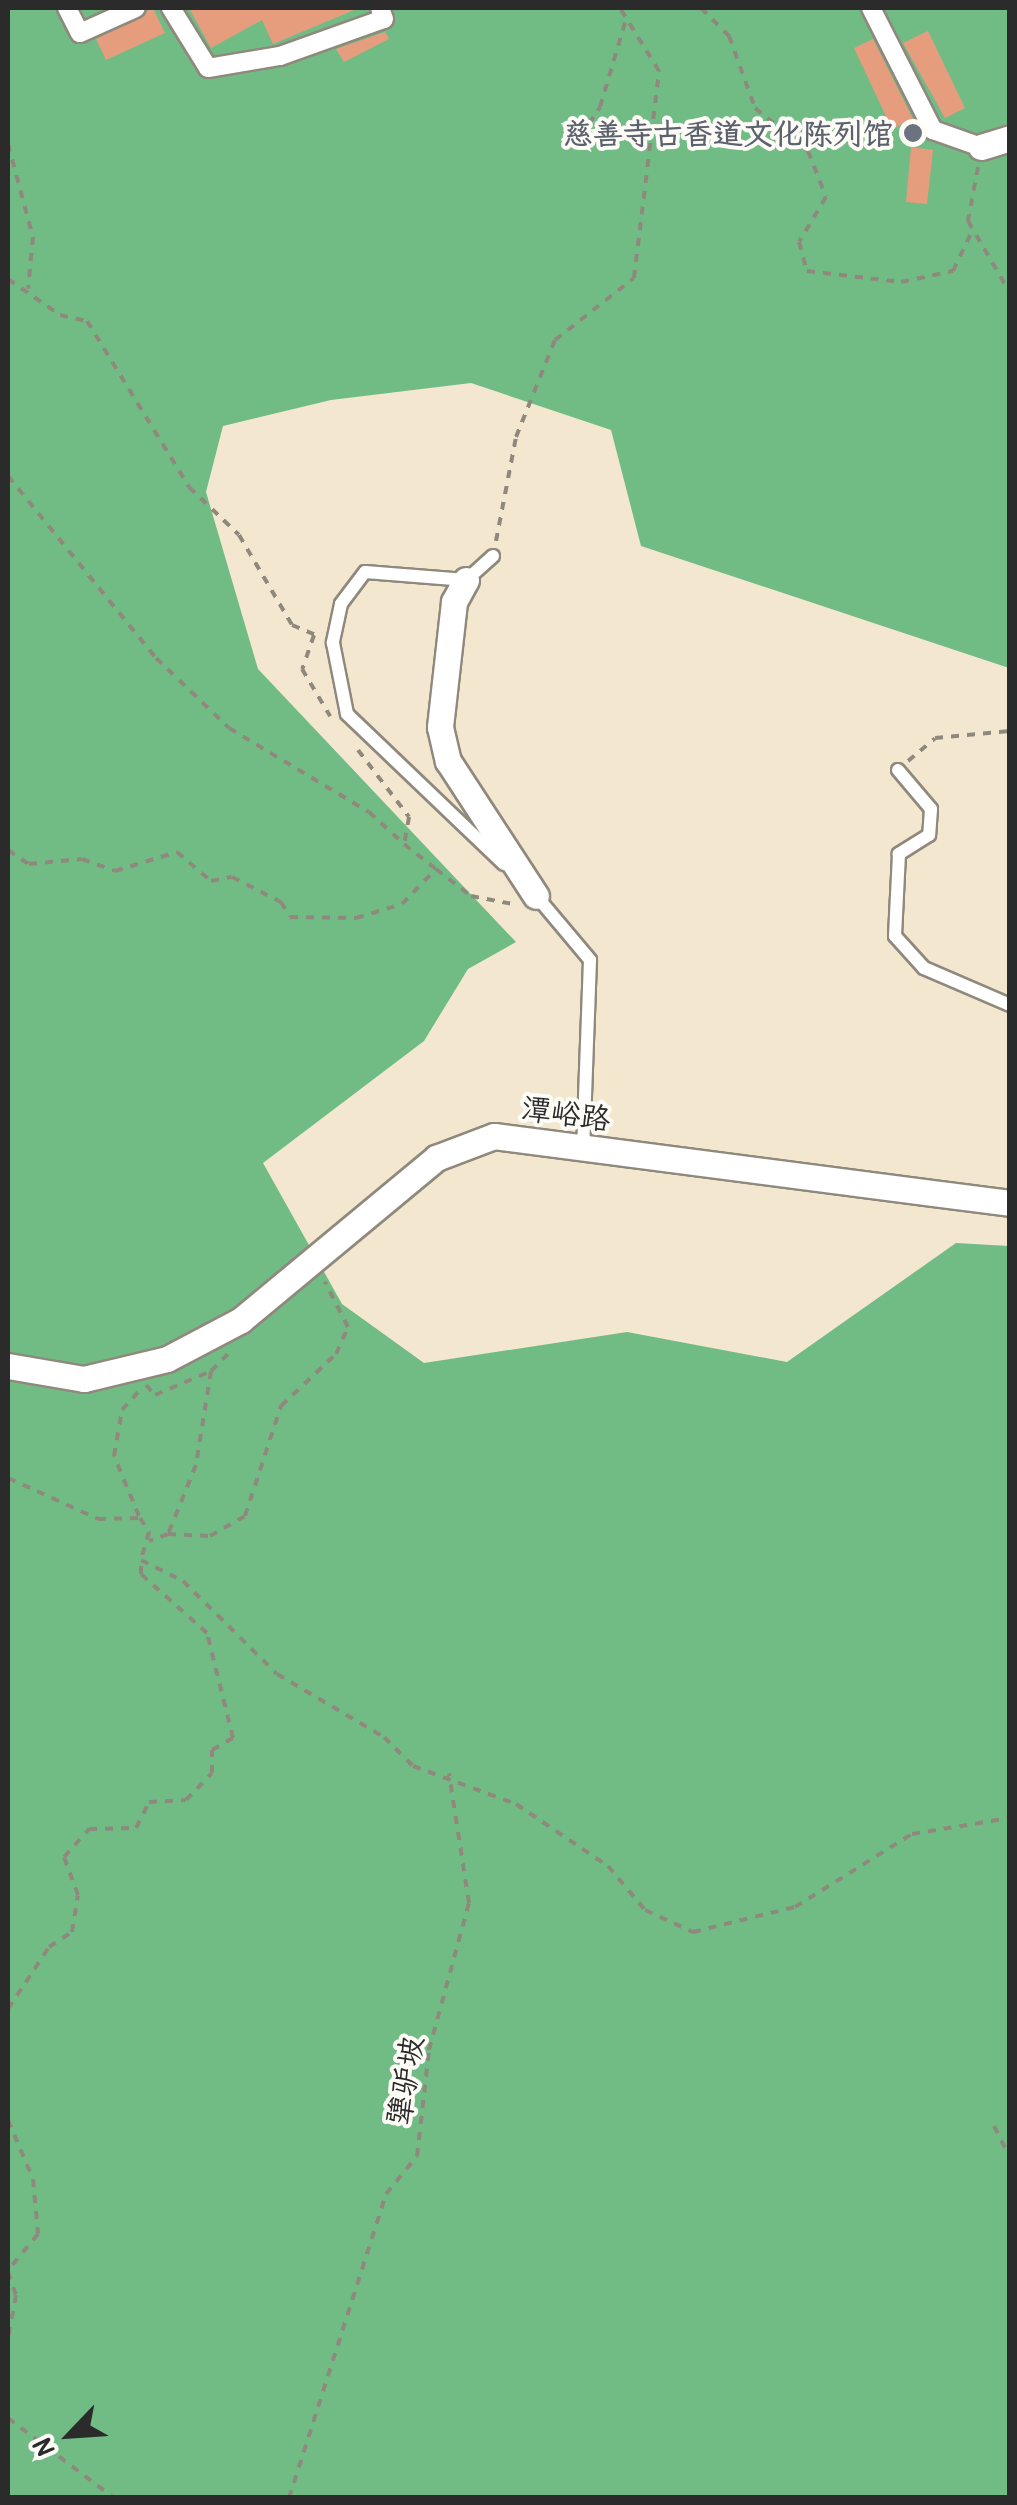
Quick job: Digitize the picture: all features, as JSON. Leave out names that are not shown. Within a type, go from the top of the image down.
[{"type":"street","points":[[68,8],[80,33],[136,8]]},
{"type":"street","points":[[171,8],[208,68],[297,50],[384,19],[380,8]]},
{"type":"street","points":[[871,8],[934,130],[981,148],[1010,138]]},
{"type":"street","points":[[466,580],[454,602],[440,727],[448,761],[536,896]]},
{"type":"street","name":"潭峪路","points":[[8,1366],[84,1379],[168,1360],[241,1320],[436,1158],[494,1136],[1010,1203]]},
{"type":"lane","points":[[493,556],[466,580],[365,572],[341,604],[333,643],[347,714],[536,896],[590,960],[584,1148]]},
{"type":"lane","points":[[898,770],[931,809],[929,835],[899,854],[895,936],[924,968],[1010,1005]]},
{"type":"path","points":[[493,556],[516,437],[554,340],[634,278],[659,71],[620,8]]},
{"type":"path","points":[[702,8],[730,36],[755,108],[808,151],[826,197],[799,242],[807,271],[901,282],[953,271],[973,229],[981,148]]},
{"type":"path","points":[[580,137],[600,106],[626,19]]},
{"type":"path","points":[[8,144],[33,237],[28,289]]},
{"type":"path","points":[[973,229],[1010,293]]},
{"type":"path","points":[[8,279],[28,289],[60,315],[87,321],[189,488],[240,535],[292,625],[333,643]]},
{"type":"path","points":[[1010,362],[1010,378]]},
{"type":"path","points":[[8,476],[156,658],[229,728],[368,812],[471,896],[506,906],[536,896]]},
{"type":"path","points":[[314,635],[302,669],[338,726]]},
{"type":"path","points":[[898,770],[934,738],[1010,730]]},
{"type":"path","points":[[351,741],[409,817],[404,844]]},
{"type":"path","points":[[8,850],[29,864],[82,858],[115,871],[176,852],[211,881],[232,877],[281,902],[290,917],[318,910],[356,918],[402,904],[436,869]]},
{"type":"path","points":[[149,1541],[168,1534],[210,1536],[245,1516],[281,1406],[336,1354],[348,1327],[313,1260]]},
{"type":"path","points":[[8,2008],[32,1968],[72,1932],[78,1894],[64,1857],[89,1829],[136,1828],[149,1802],[186,1800],[212,1773],[212,1750],[233,1738],[207,1633],[141,1574],[141,1560],[149,1541],[114,1456],[122,1410],[168,1360]]},
{"type":"path","points":[[145,1384],[155,1395],[210,1370],[196,1466],[168,1534]]},
{"type":"path","points":[[8,1478],[98,1519],[140,1518]]},
{"type":"path","points":[[141,1560],[183,1580],[276,1674],[384,1737],[413,1766],[449,1774],[516,1804],[608,1866],[645,1910],[692,1932],[796,1907],[912,1834],[1010,1818]]},
{"type":"path","name":"犟驴坡","points":[[289,2498],[386,2194],[417,2156],[428,2050],[469,1903],[449,1774]]},
{"type":"path","points":[[8,2120],[33,2179],[38,2234],[8,2271],[16,2295],[8,2339]]},
{"type":"path","points":[[994,2126],[1010,2158]]},
{"type":"path","points":[[8,2418],[114,2498]]},
{"type":"green space","points":[[8,8],[1009,8],[1009,668],[641,546],[611,430],[471,383],[331,400],[223,426],[206,492],[258,669],[516,942],[468,969],[424,1041],[263,1163],[342,1304],[424,1363],[627,1332],[787,1362],[956,1243],[1009,1246],[1009,2497],[8,2498]]},
{"type":"building","points":[[153,8],[165,33],[106,60],[96,39]]},
{"type":"building","points":[[189,8],[359,8],[273,44],[262,20],[211,48]]},
{"type":"building","points":[[928,31],[965,108],[945,118],[903,43]]},
{"type":"building","points":[[385,32],[389,39],[344,62],[336,49]]},
{"type":"building","points":[[873,39],[913,119],[892,129],[854,48]]},
{"type":"building","points":[[911,147],[933,150],[927,204],[906,202]]},
{"type":"place","name":"慈善寺古香道文化陈列馆","points":[[913,133]]}]
